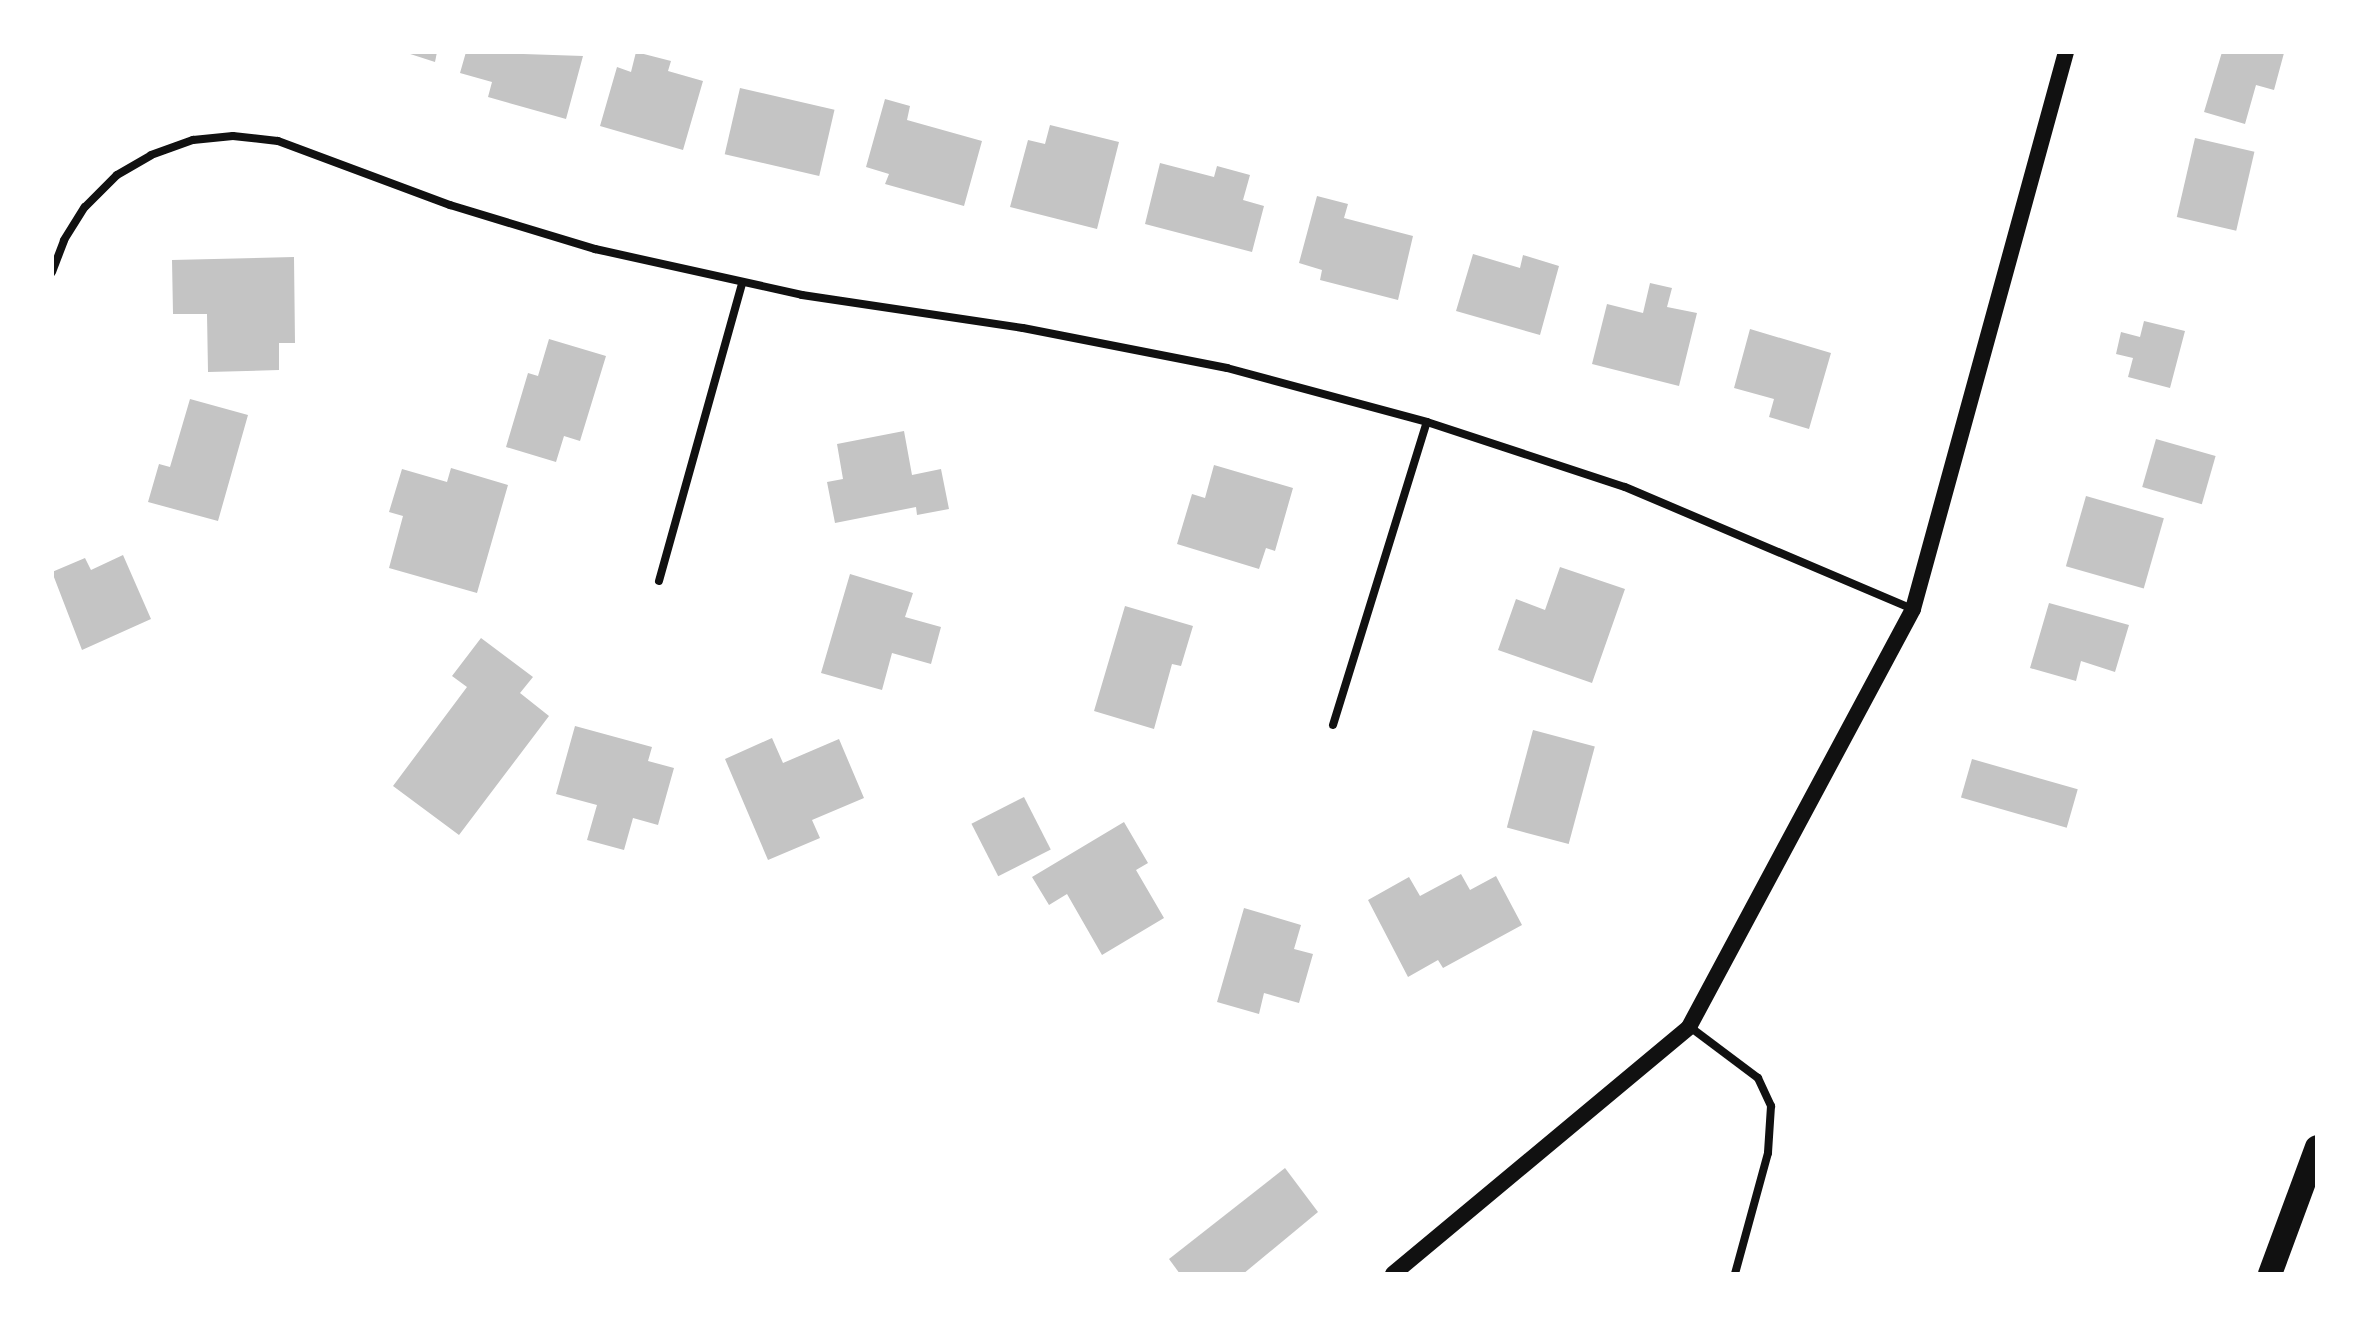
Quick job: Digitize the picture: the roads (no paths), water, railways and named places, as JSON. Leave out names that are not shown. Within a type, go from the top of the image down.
[{"type":"highway","points":[[2270,1274],[2317,1147]]},
{"type":"main road","points":[[1393,1274],[1689,1027],[1913,609],[2066,52]]},
{"type":"street","points":[[52,272],[64,240],[85,207],[117,175],[151,155],[193,140],[233,136],[278,141],[450,205],[595,249],[742,284],[1023,328],[1227,368],[1427,422],[1625,487],[1913,609]]},
{"type":"street","points":[[659,581],[742,284]]},
{"type":"street","points":[[1333,725],[1427,422]]},
{"type":"street","points":[[1689,1027],[1758,1078],[1771,1106],[1768,1153],[1735,1274]]}]
